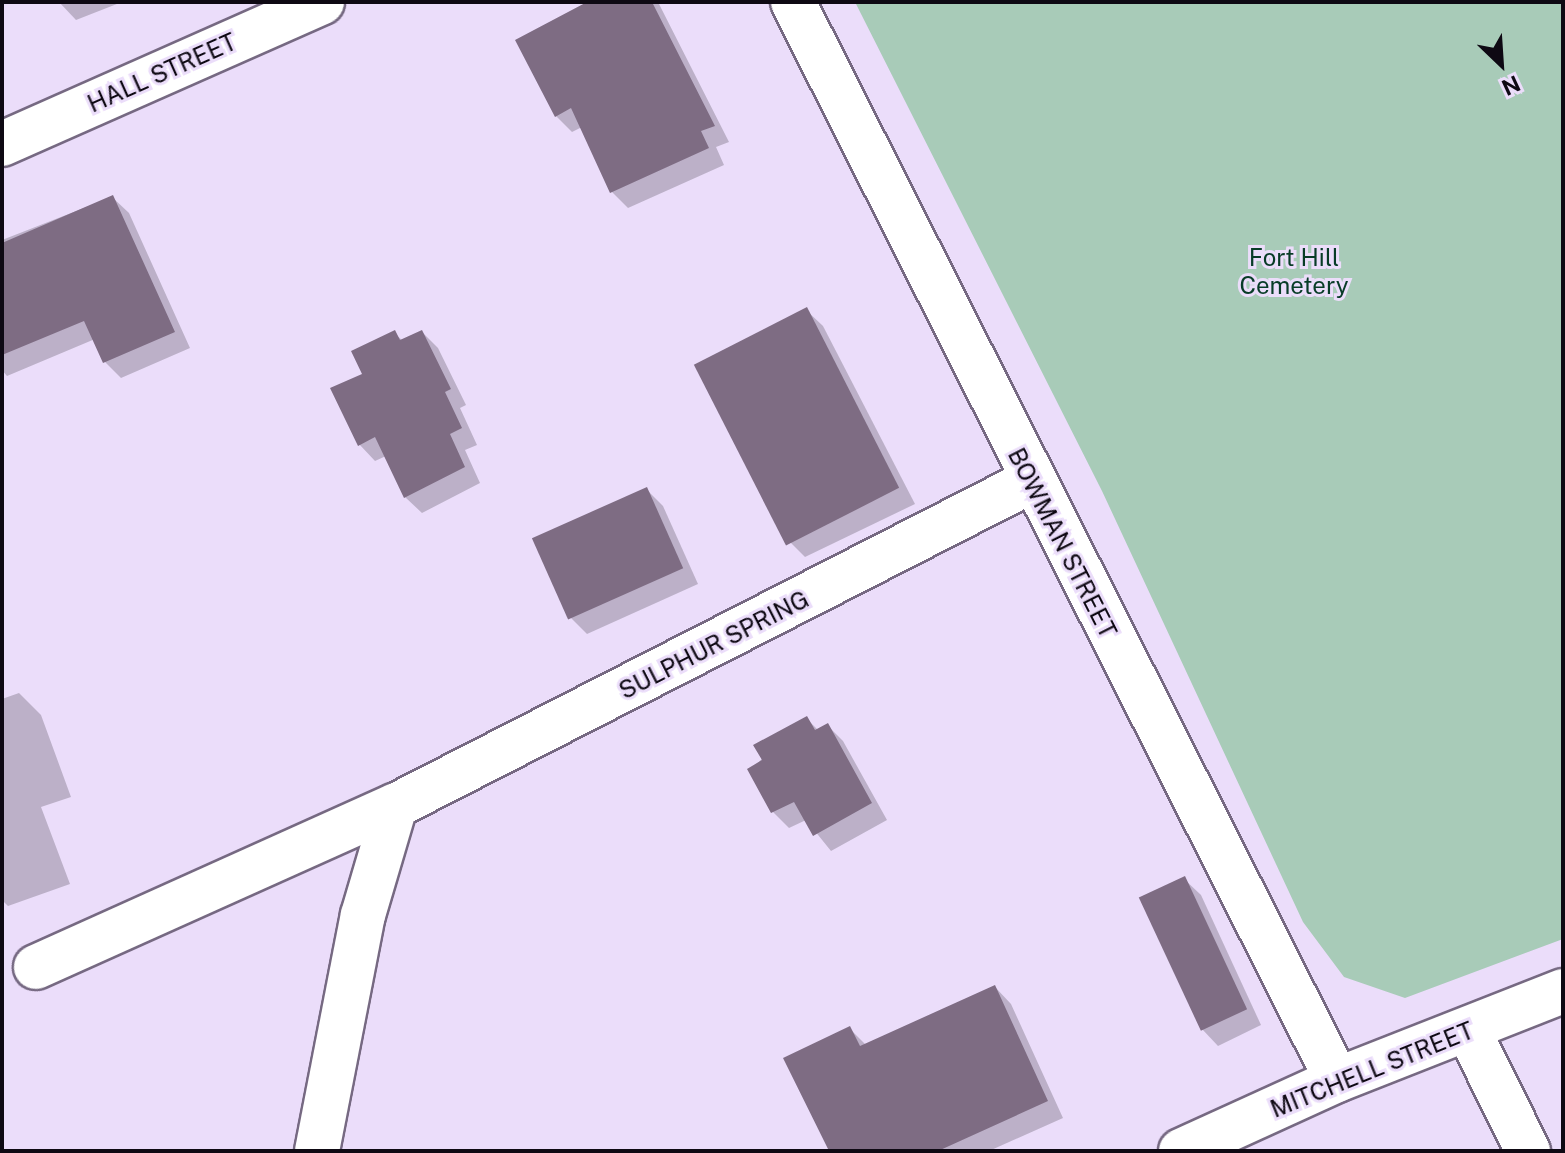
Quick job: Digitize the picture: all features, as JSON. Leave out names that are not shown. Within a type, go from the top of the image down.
[{"type":"street","name":"HALL STREET","points":[[2,144],[322,2]]},
{"type":"street","name":"BOWMAN STREET","points":[[793,2],[1031,481],[1337,1080]]},
{"type":"street","name":"SULPHUR SPRING","points":[[36,967],[395,806],[1031,481]]},
{"type":"street","points":[[317,1151],[363,915],[395,806]]},
{"type":"street","name":"MITCHELL STREET","points":[[1181,1151],[1337,1080],[1469,1032],[1563,991]]},
{"type":"street","points":[[1469,1032],[1528,1151]]},
{"type":"green space","name":"Fort Hill Cemetery","points":[[855,2],[1563,2],[1563,939],[1405,998],[1344,977],[1303,922],[1102,491]]},
{"type":"building","points":[[587,2],[652,2],[715,126],[701,131],[709,148],[610,193],[571,108],[555,117],[515,40]]},
{"type":"building","points":[[113,195],[175,332],[103,363],[84,321],[2,355],[2,243]]},
{"type":"building","points":[[807,307],[899,488],[786,546],[694,365]]},
{"type":"building","points":[[395,330],[400,340],[422,330],[451,389],[445,392],[462,428],[450,434],[465,467],[404,498],[375,437],[358,446],[330,388],[362,374],[351,351]]},
{"type":"building","points":[[647,487],[683,568],[568,620],[532,538]]},
{"type":"building","points":[[807,716],[815,730],[828,723],[872,803],[813,836],[794,802],[771,813],[747,769],[762,760],[753,745]]},
{"type":"building","points":[[1185,876],[1247,1009],[1201,1031],[1139,898]]},
{"type":"building","points":[[995,985],[1048,1101],[938,1151],[829,1151],[783,1058],[850,1026],[860,1046]]}]
